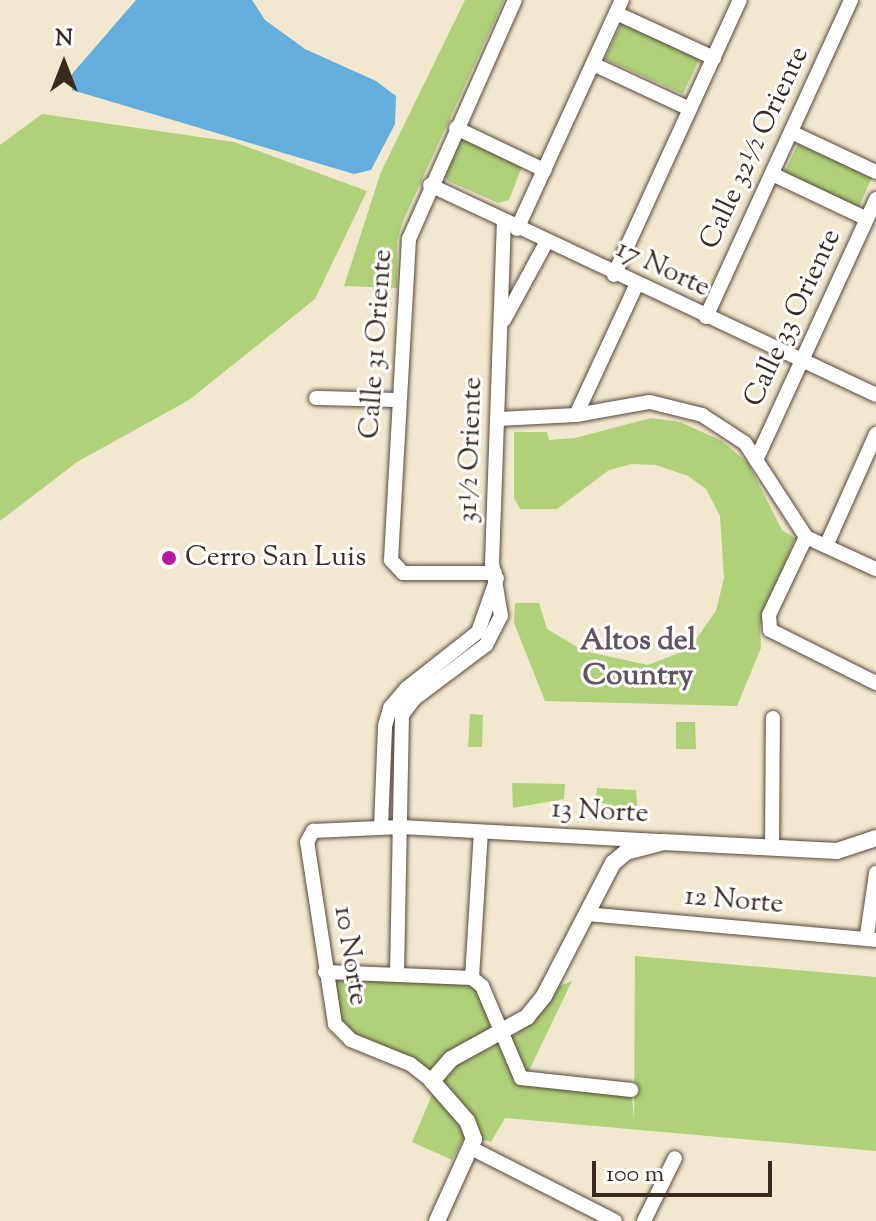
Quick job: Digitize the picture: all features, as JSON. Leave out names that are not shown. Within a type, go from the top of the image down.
[{"type":"street","name":"Calle 31 Oriente","points":[[496,575],[394,569],[399,400],[407,255],[430,185],[515,0]]},
{"type":"street","points":[[614,275],[740,0]]},
{"type":"street","name":"Calle 32½ Oriente","points":[[706,317],[851,0]]},
{"type":"street","points":[[510,226],[544,170],[619,7],[714,58]]},
{"type":"street","points":[[593,64],[690,109]]},
{"type":"street","points":[[456,128],[544,170]]},
{"type":"street","points":[[791,132],[876,172]]},
{"type":"street","points":[[772,174],[867,219]]},
{"type":"street","name":"17 Norte","points":[[430,185],[636,286],[876,395]]},
{"type":"street","name":"Calle 33 Oriente","points":[[757,458],[876,199]]},
{"type":"street","name":"31½ Oriente","points":[[398,708],[491,638],[501,616],[496,575],[498,419],[510,226]]},
{"type":"street","name":"31½ Oriente","points":[[502,324],[546,243]]},
{"type":"street","points":[[576,415],[636,286]]},
{"type":"street","points":[[316,398],[399,400]]},
{"type":"street","points":[[498,419],[576,415],[636,403],[680,407],[737,435],[757,458],[806,537],[876,569]]},
{"type":"street","points":[[826,546],[876,434]]},
{"type":"street","points":[[806,537],[770,612],[769,627],[779,638],[876,683]]},
{"type":"street","points":[[381,827],[385,726],[398,708]]},
{"type":"street","points":[[397,974],[401,827],[398,708]]},
{"type":"street","points":[[772,848],[773,718]]},
{"type":"street","name":"13 Norte","points":[[313,831],[401,827],[837,851],[875,841]]},
{"type":"street","name":"10 Norte","points":[[313,831],[307,842],[331,1014],[343,1034],[410,1064],[432,1081],[471,1126],[473,1149]]},
{"type":"street","points":[[472,978],[481,832]]},
{"type":"street","points":[[432,1081],[451,1059],[501,1035],[527,1017],[544,996],[613,863],[626,852],[663,842]]},
{"type":"street","points":[[872,937],[876,873]]},
{"type":"street","name":"12 Norte","points":[[586,914],[872,937]]},
{"type":"street","points":[[325,972],[472,978],[482,986],[521,1078],[631,1090]]},
{"type":"street","points":[[437,1221],[473,1149],[615,1221]]},
{"type":"street","points":[[644,1221],[675,1158]]},
{"type":"green space","points":[[465,0],[504,0],[403,221],[397,241],[397,288],[344,286],[381,172]]},
{"type":"green space","points":[[623,20],[701,56],[683,94],[605,59]]},
{"type":"green space","points":[[42,114],[234,142],[367,191],[315,299],[189,400],[77,462],[0,521],[0,145]]},
{"type":"green space","points":[[460,136],[523,164],[509,200],[498,203],[448,181],[441,170]]},
{"type":"green space","points":[[798,144],[872,177],[858,209],[784,173]]},
{"type":"green space","points":[[651,418],[680,422],[722,441],[748,463],[782,530],[795,538],[760,626],[761,648],[737,706],[545,701],[514,623],[515,603],[539,603],[547,629],[584,651],[648,665],[689,649],[716,611],[724,578],[720,516],[706,489],[688,476],[656,465],[632,464],[609,470],[557,509],[520,509],[514,498],[514,432],[547,432],[549,440],[575,438]]},
{"type":"green space","points":[[470,714],[483,715],[482,747],[468,747]]},
{"type":"green space","points":[[676,722],[695,722],[696,749],[676,749]]},
{"type":"green space","points":[[512,783],[565,784],[564,799],[513,808]]},
{"type":"green space","points":[[597,788],[636,790],[638,814],[596,801]]},
{"type":"green space","points":[[635,956],[876,977],[876,1151],[505,1118],[491,1142],[466,1134],[452,1160],[412,1142],[432,1095],[427,1090],[439,1075],[518,1033],[544,1009],[559,986],[572,981],[523,1083],[632,1095],[634,1120]]},
{"type":"green space","points":[[330,976],[471,982],[479,990],[495,1031],[431,1075],[344,1030],[334,1010]]},
{"type":"water","points":[[136,0],[252,0],[265,20],[305,49],[376,81],[396,96],[395,124],[371,170],[354,174],[72,90],[72,74]]},
{"type":"place","name":"Cerro San Luis","points":[[169,558]]},
{"type":"district","name":"Altos del Country","points":[[638,659]]}]
